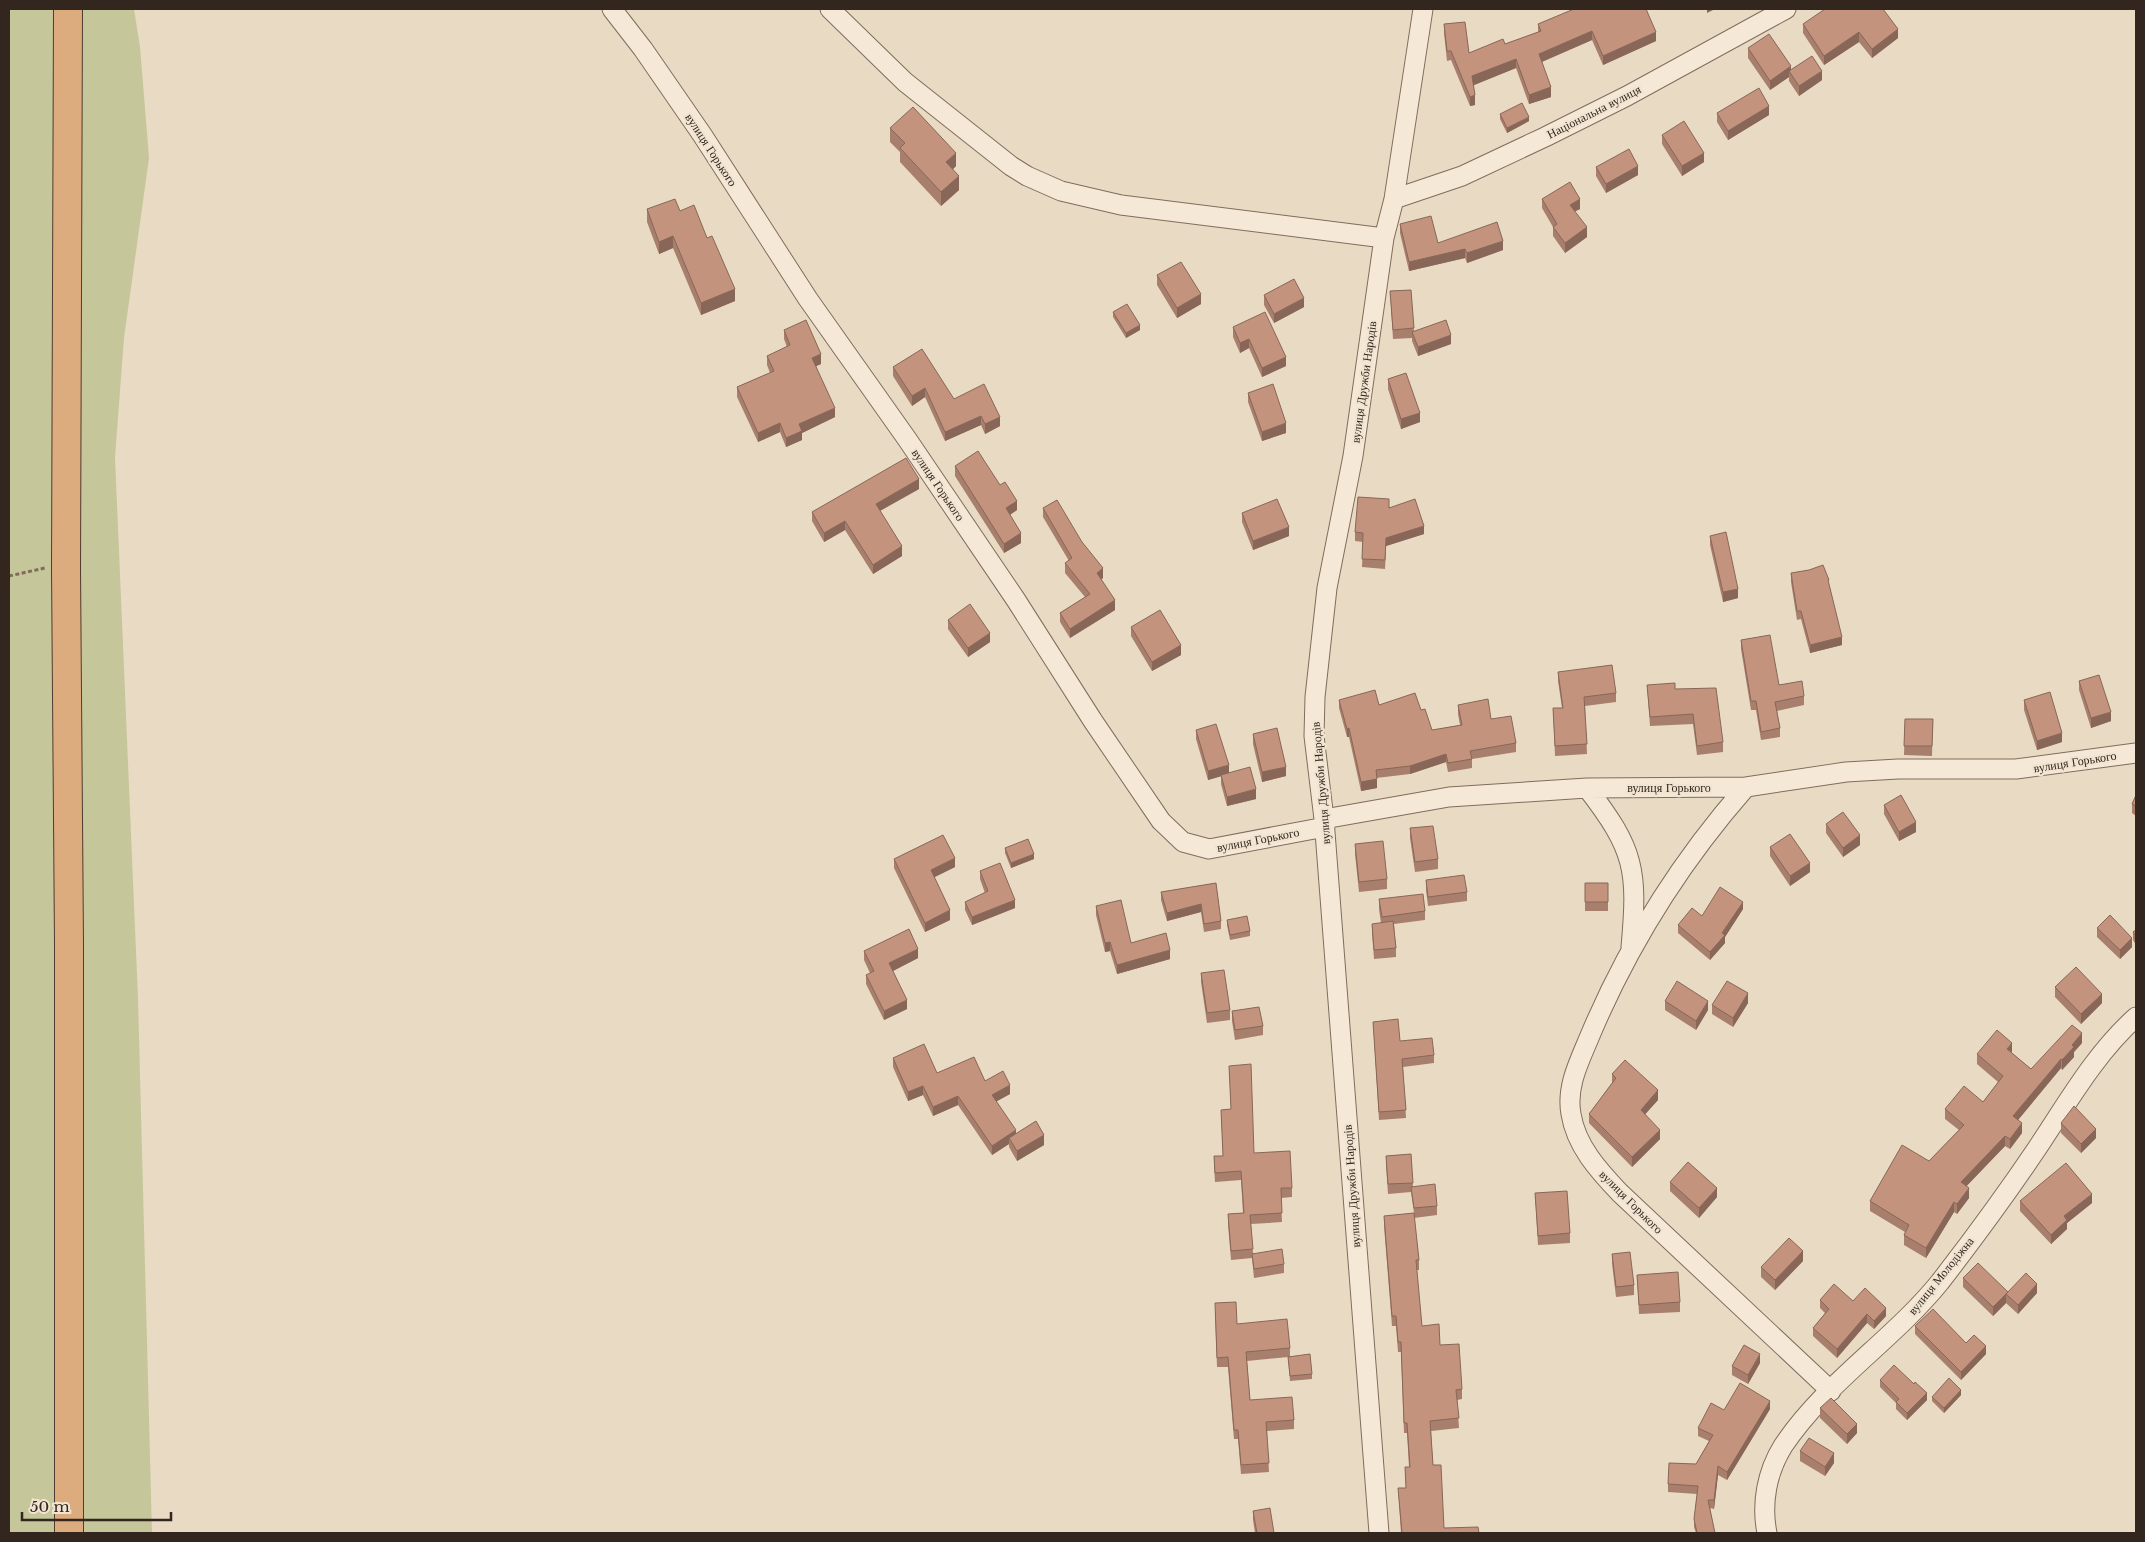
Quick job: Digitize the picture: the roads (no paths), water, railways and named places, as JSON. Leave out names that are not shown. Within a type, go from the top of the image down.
[{"type":"highway","points":[[68,9],[66,569],[69,934],[69,1533]]},
{"type":"street","name":"вулиця Горького","points":[[612,9],[643,49],[703,136],[808,299],[907,439],[1016,600],[1093,721],[1161,821],[1184,842],[1209,849],[1449,797],[1587,788],[1746,788],[1846,772],[1898,769],[2036,768],[2136,752]]},
{"type":"street","points":[[830,9],[882,61],[927,101],[1012,166],[1044,185],[1078,196],[1121,205],[1384,238]]},
{"type":"street","name":"вулиця Дружби Народів","points":[[1379,1533],[1325,823],[1314,736],[1315,697],[1327,588],[1353,456],[1384,238],[1394,199],[1423,9]]},
{"type":"street","name":"Національна вулиця","points":[[1394,199],[1462,176],[1545,137],[1636,91],[1786,9]]},
{"type":"street","points":[[1587,788],[1611,818],[1622,837],[1629,857],[1634,879],[1635,901],[1631,950]]},
{"type":"street","name":"вулиця Горького","points":[[1746,788],[1692,854],[1631,950],[1596,1022],[1573,1079],[1569,1101],[1570,1114],[1577,1136],[1591,1160],[1620,1194],[1831,1391]]},
{"type":"street","name":"вулиця Молодіжна","points":[[1767,1533],[1766,1489],[1772,1467],[1783,1447],[1799,1426],[1831,1391],[1922,1302],[1940,1281],[2008,1190],[2096,1060],[2136,1018]]}]
